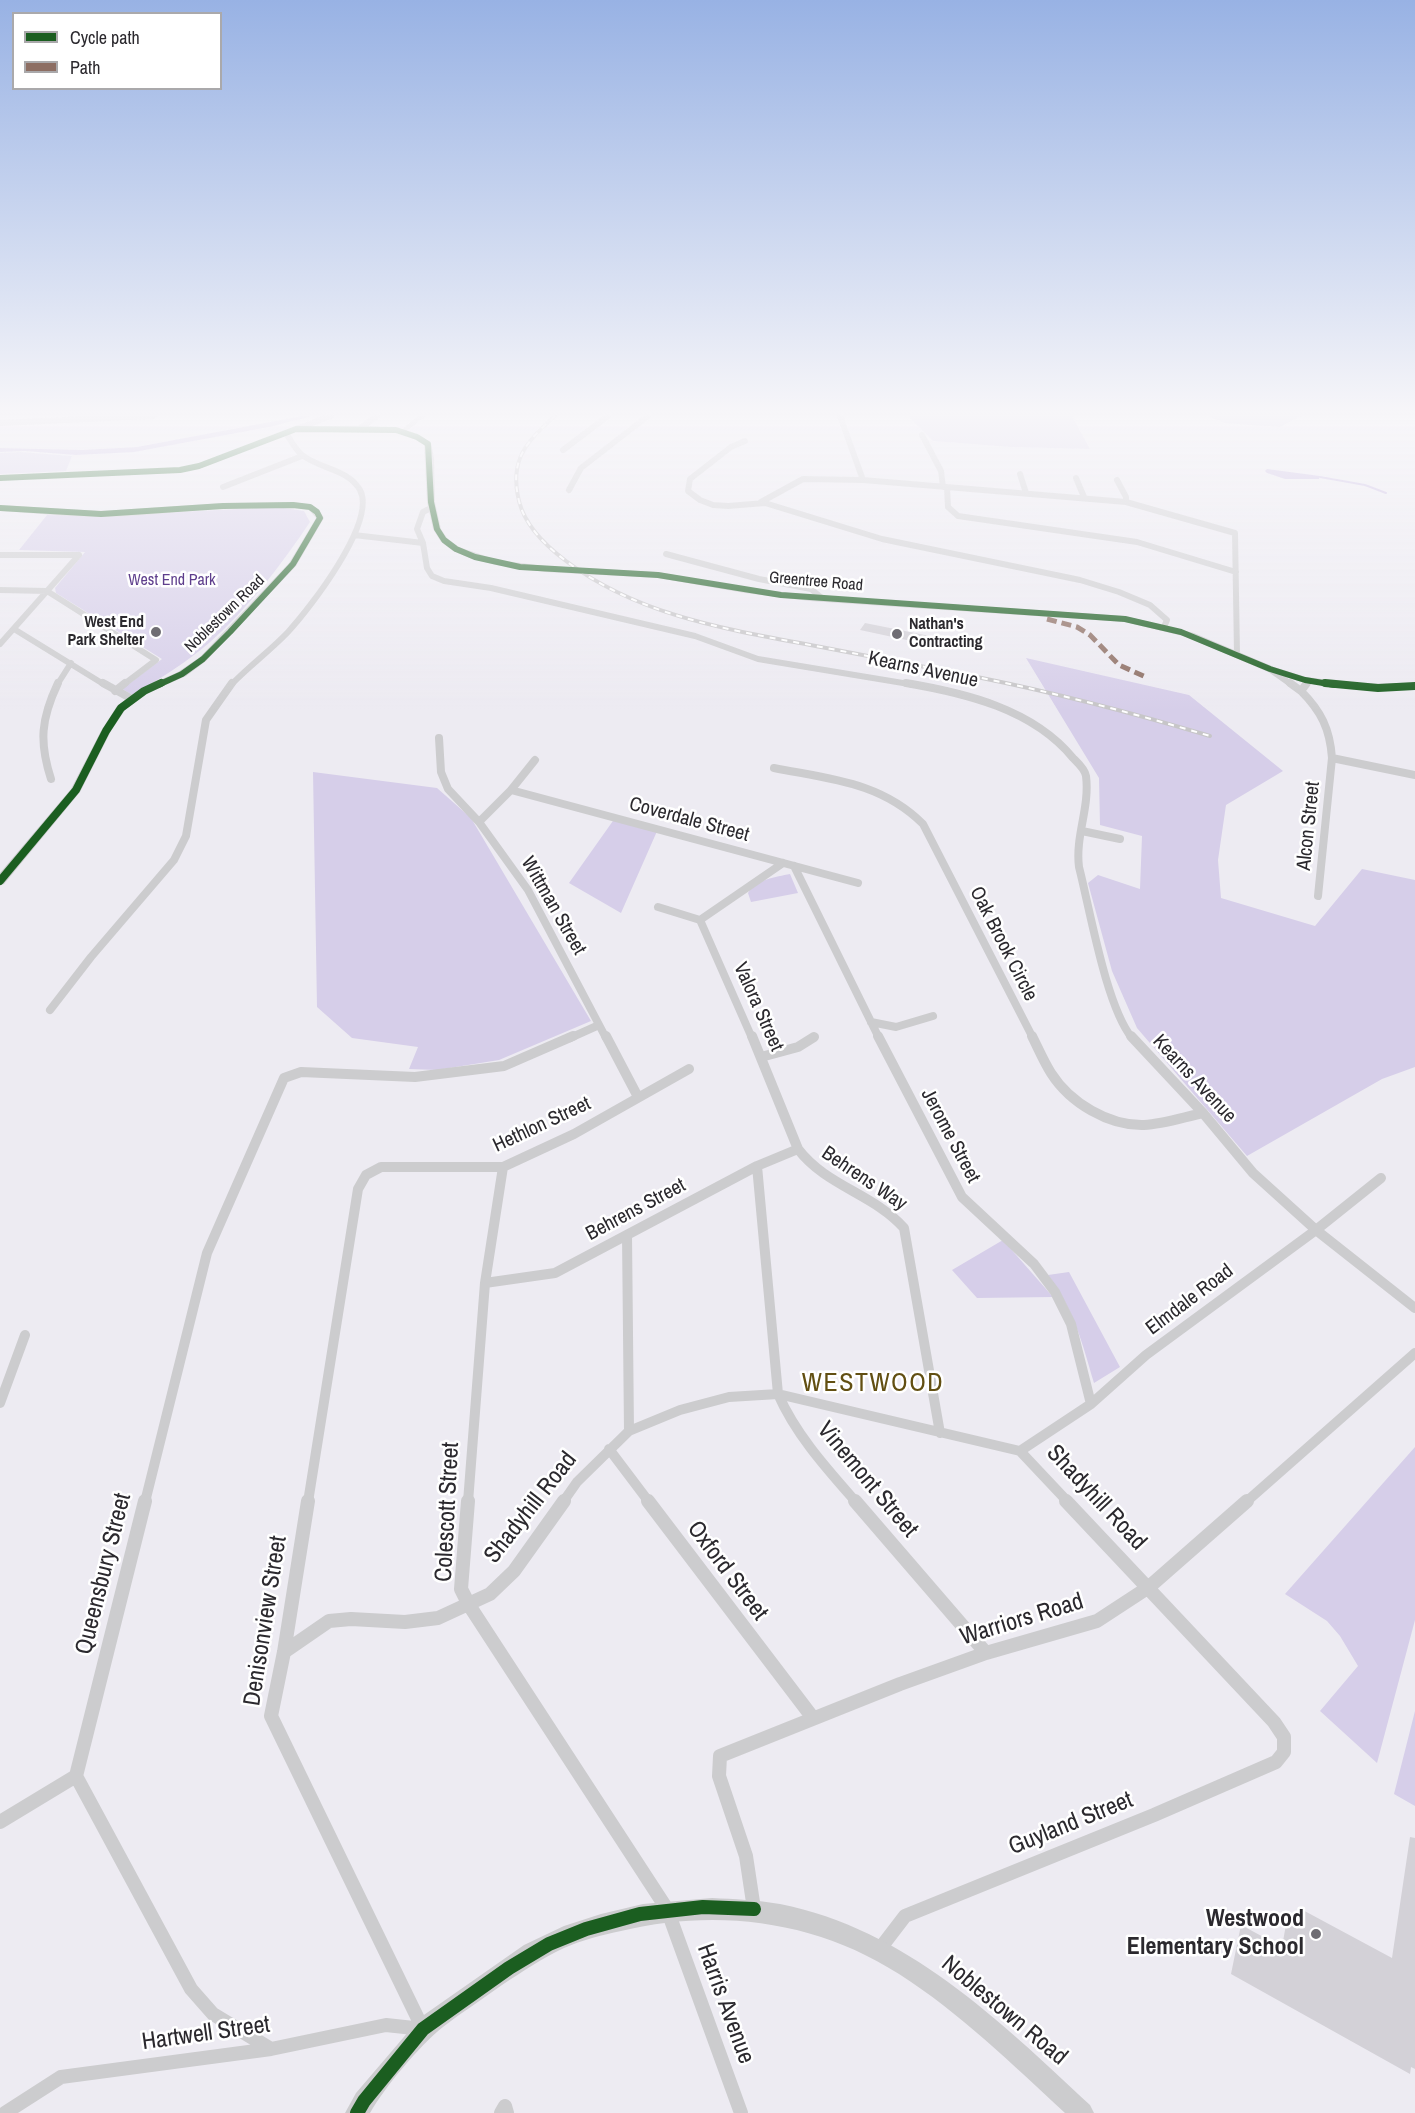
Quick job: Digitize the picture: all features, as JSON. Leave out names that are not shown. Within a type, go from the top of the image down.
[{"type":"main road","name":"Noblestown Road","points":[[0,881],[76,790],[115,716],[132,699],[182,674],[203,659],[293,564],[319,523],[319,515]]},
{"type":"main road","name":"Greentree Road","points":[[433,515],[438,533],[445,542],[467,554],[481,558],[530,566],[664,575],[779,595],[1101,616],[1164,627],[1197,637],[1268,668],[1309,681],[1358,688],[1415,686]]},
{"type":"main road","name":"Noblestown Road","points":[[357,2113],[364,2101],[423,2029],[509,1968],[549,1944],[597,1926],[640,1914],[703,1907],[754,1909],[818,1924],[879,1950],[940,1988],[1082,2113]]},
{"type":"street","points":[[50,1011],[91,957],[174,860],[186,836],[206,720],[212,707],[234,681],[287,633],[318,596],[354,536],[363,515]]},
{"type":"street","name":"Kearns Avenue","points":[[421,515],[417,529],[423,543],[427,568],[432,576],[444,582],[511,592],[684,633],[731,647],[758,659],[952,691],[1006,709],[1061,743],[1086,773],[1087,801],[1077,851],[1078,867],[1117,1012],[1124,1028],[1149,1058],[1203,1113],[1253,1173],[1316,1230],[1415,1308]]},
{"type":"street","points":[[802,515],[879,538],[1037,568],[1093,583],[1142,602],[1162,613],[1167,620],[1164,627]]},
{"type":"street","points":[[956,515],[1015,526],[1116,538],[1236,572]]},
{"type":"street","points":[[1170,515],[1235,533],[1237,654]]},
{"type":"street","points":[[354,536],[392,538],[423,543]]},
{"type":"street","points":[[666,554],[759,579],[811,589],[822,598]]},
{"type":"street","points":[[0,555],[79,555],[0,644]]},
{"type":"street","points":[[0,590],[47,591],[156,660],[115,692]]},
{"type":"street","points":[[14,629],[115,692],[132,699]]},
{"type":"street","points":[[51,780],[42,747],[42,731],[63,672],[71,663]]},
{"type":"street","name":"Alcon Street","points":[[1268,668],[1315,705],[1332,737],[1332,758],[1318,896]]},
{"type":"street","points":[[1300,691],[1309,681]]},
{"type":"street","name":"Wittman Street","points":[[439,738],[441,772],[448,789],[479,822],[528,890],[638,1096]]},
{"type":"street","points":[[1332,758],[1415,775]]},
{"type":"street","points":[[479,822],[511,790],[535,760]]},
{"type":"street","name":"Oak Brook Circle","points":[[774,768],[862,786],[888,794],[910,808],[923,824],[1051,1073],[1062,1089],[1101,1114],[1132,1124],[1163,1122],[1203,1113]]},
{"type":"street","name":"Coverdale Street","points":[[511,790],[858,883]]},
{"type":"street","points":[[1082,831],[1120,839]]},
{"type":"street","points":[[658,908],[700,920],[789,865]]},
{"type":"street","name":"Jerome Street","points":[[789,865],[962,1197],[1034,1264],[1055,1292],[1071,1324],[1091,1404]]},
{"type":"street","name":"Valora Street","points":[[700,920],[798,1149]]},
{"type":"street","points":[[871,1022],[896,1027],[933,1016]]},
{"type":"street","name":"Queensbury Street","points":[[76,1776],[207,1253],[284,1078],[301,1072],[415,1077],[504,1066],[599,1025]]},
{"type":"street","points":[[761,1058],[810,1043],[813,1037]]},
{"type":"street","name":"Hethlon Street","points":[[358,1189],[366,1175],[381,1167],[503,1167],[574,1134],[689,1069]]},
{"type":"street","name":"Behrens Street","points":[[485,1282],[555,1274],[758,1166],[798,1149]]},
{"type":"street","name":"Behrens Way","points":[[798,1149],[806,1162],[818,1173],[864,1196],[898,1219],[908,1239],[940,1433]]},
{"type":"street","name":"Vinemont Street","points":[[758,1166],[778,1394],[786,1412],[820,1460],[986,1653]]},
{"type":"street","name":"Colescott Street","points":[[503,1167],[485,1282],[460,1588],[667,1910]]},
{"type":"street","name":"Elmdale Road","points":[[1020,1450],[1091,1404],[1146,1354],[1316,1230],[1381,1178]]},
{"type":"street","name":"Denisonview Street","points":[[358,1189],[284,1652],[271,1716],[423,2029]]},
{"type":"street","points":[[627,1235],[629,1431]]},
{"type":"street","points":[[0,1403],[26,1335]]},
{"type":"street","name":"Warriors Road","points":[[754,1909],[746,1856],[719,1776],[720,1756],[813,1718],[986,1653],[1097,1621],[1149,1587],[1415,1353]]},
{"type":"street","name":"Shadyhill Road","points":[[284,1652],[329,1622],[351,1619],[405,1622],[427,1620],[438,1618],[469,1605],[490,1594],[514,1571],[576,1482],[629,1431],[680,1410],[729,1397],[778,1394],[1020,1450],[1274,1722],[1283,1734],[1287,1748]]},
{"type":"street","name":"Oxford Street","points":[[609,1449],[813,1718]]},
{"type":"street","name":"Guyland Street","points":[[879,1950],[905,1916],[1143,1820],[1276,1762],[1283,1757],[1287,1748]]},
{"type":"street","points":[[0,1822],[76,1776],[191,1989],[213,2014],[271,2049]]},
{"type":"street","name":"Harris Avenue","points":[[667,1910],[741,2113]]},
{"type":"street","name":"Hartwell Street","points":[[5,2113],[61,2077],[271,2049],[386,2025],[423,2029]]},
{"type":"street","points":[[501,2113],[505,2106],[507,2113]]},
{"type":"green space","name":"West End Park","points":[[47,515],[306,515],[310,522],[276,570],[223,630],[182,664],[133,695],[122,689],[162,659],[56,593],[55,588],[85,552],[19,550]]},
{"type":"green space","points":[[1026,658],[1189,695],[1283,771],[1226,805],[1218,860],[1221,898],[1315,926],[1362,869],[1415,880],[1415,1067],[1382,1079],[1247,1156],[1137,1028],[1112,971],[1088,883],[1098,875],[1140,889],[1142,836],[1100,825],[1099,778]]},
{"type":"green space","points":[[313,772],[437,788],[471,818],[591,1021],[499,1060],[437,1070],[409,1069],[418,1047],[352,1038],[317,1007]]},
{"type":"green space","points":[[615,818],[658,829],[621,913],[569,883]]},
{"type":"green space","points":[[790,874],[798,893],[751,902],[748,893],[756,885],[767,879]]},
{"type":"green space","points":[[1003,1240],[1053,1297],[977,1298],[952,1270]]},
{"type":"green space","points":[[1069,1272],[1120,1367],[1094,1383],[1071,1314],[1048,1275]]},
{"type":"green space","points":[[1415,1447],[1415,1620],[1377,1763],[1320,1711],[1358,1666],[1340,1636],[1327,1621],[1285,1594]]},
{"type":"green space","points":[[1415,1711],[1415,1806],[1394,1794]]},
{"type":"building","name":"Nathan's Contracting","points":[[865,623],[935,637],[930,645],[860,630]]},
{"type":"building","name":"Westwood Elementary School","points":[[1410,1837],[1415,1838],[1415,2069],[1411,2067],[1410,2074],[1231,1974],[1241,1925],[1282,1947],[1288,1913],[1297,1918],[1299,1908],[1392,1958]]},
{"type":"railway","points":[[524,515],[537,535],[558,555],[595,580],[624,596],[688,619],[1007,683],[1210,736]]},
{"type":"marked path","points":[[1047,619],[1077,627],[1090,635],[1119,665],[1148,678]]},
{"type":"cycle path","points":[[0,881],[76,790],[106,731],[121,708],[144,691],[182,674],[203,659],[293,564],[320,518],[318,515]]},
{"type":"cycle path","points":[[433,515],[437,529],[444,540],[456,549],[496,563],[545,569],[658,575],[763,593],[810,598],[1125,619],[1190,635],[1252,662],[1305,680],[1341,686],[1378,688],[1415,686]]},
{"type":"cycle path","points":[[357,2113],[364,2101],[423,2029],[509,1968],[549,1944],[586,1929],[640,1914],[703,1907],[754,1909]]},
{"type":"place","name":"West End Park Shelter","points":[[156,632]]},
{"type":"place","name":"Nathan's Contracting","points":[[897,634]]},
{"type":"place","name":"Westwood Elementary School","points":[[1316,1934]]},
{"type":"district","name":"WESTWOOD","points":[[873,1384]]}]
